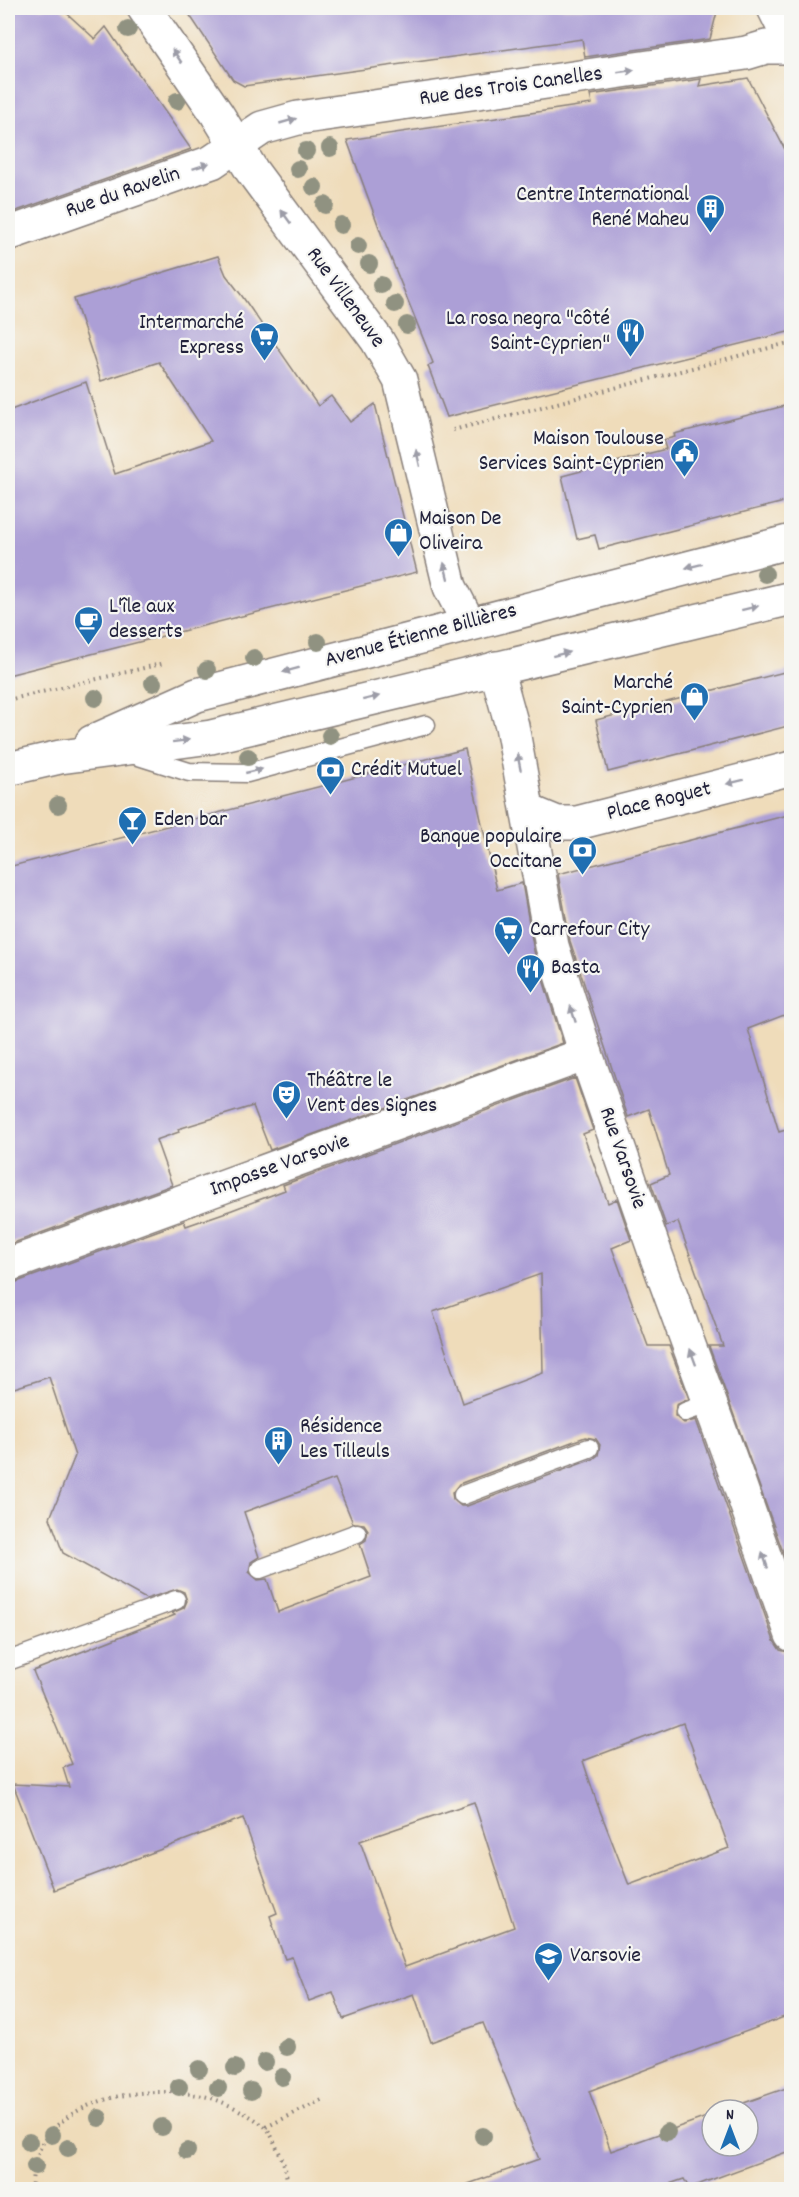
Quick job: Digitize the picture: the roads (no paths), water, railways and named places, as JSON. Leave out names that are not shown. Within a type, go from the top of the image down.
[{"type":"street","name":"Rue Villeneuve","points":[[144,8],[217,114],[252,171],[377,340],[400,380],[450,587],[469,624]]},
{"type":"street","points":[[774,8],[792,46]]},
{"type":"street","name":"Rue des Trois Canelles","points":[[236,146],[262,128],[298,118],[792,46]]},
{"type":"street","name":"Rue du Ravelin","points":[[8,234],[212,162],[236,146]]},
{"type":"street","name":"Avenue Étienne Billières","points":[[60,757],[197,695],[792,541]]},
{"type":"street","name":"Avenue Étienne Billières","points":[[8,769],[60,757],[211,737],[792,598]]},
{"type":"street","name":"Rue Varsovie","points":[[496,668],[512,726],[552,946],[586,1054],[656,1255],[698,1408],[792,1635]]},
{"type":"street","name":"Place Roguet","points":[[528,811],[557,823],[577,823],[792,768]]},
{"type":"street","name":"Impasse Varsovie","points":[[8,1265],[586,1054]]},
{"type":"lane","points":[[116,749],[189,772],[247,773],[426,725]]},
{"type":"lane","points":[[463,1495],[589,1448]]},
{"type":"lane","points":[[260,1569],[357,1533]]},
{"type":"lane","points":[[8,1661],[176,1600]]},
{"type":"place","name":"Centre International René Maheu","points":[[710,234]]},
{"type":"place","name":"La rosa negra \"côté Saint-Cyprien\"","points":[[631,358]]},
{"type":"place","name":"Intermarché Express","points":[[265,362]]},
{"type":"place","name":"Maison Toulouse Services Saint-Cyprien","points":[[685,478]]},
{"type":"place","name":"Maison De Oliveira","points":[[398,558]]},
{"type":"place","name":"L'île aux desserts","points":[[88,646]]},
{"type":"place","name":"Marché Saint-Cyprien","points":[[694,722]]},
{"type":"place","name":"Crédit Mutuel","points":[[330,796]]},
{"type":"place","name":"Eden bar","points":[[133,846]]},
{"type":"place","name":"Banque populaire Occitane","points":[[583,876]]},
{"type":"place","name":"Carrefour City","points":[[509,956]]},
{"type":"place","name":"Basta","points":[[530,994]]},
{"type":"place","name":"Théâtre le Vent des Signes","points":[[286,1120]]},
{"type":"place","name":"Résidence Les Tilleuls","points":[[279,1466]]},
{"type":"place","name":"Varsovie","points":[[549,1982]]}]
